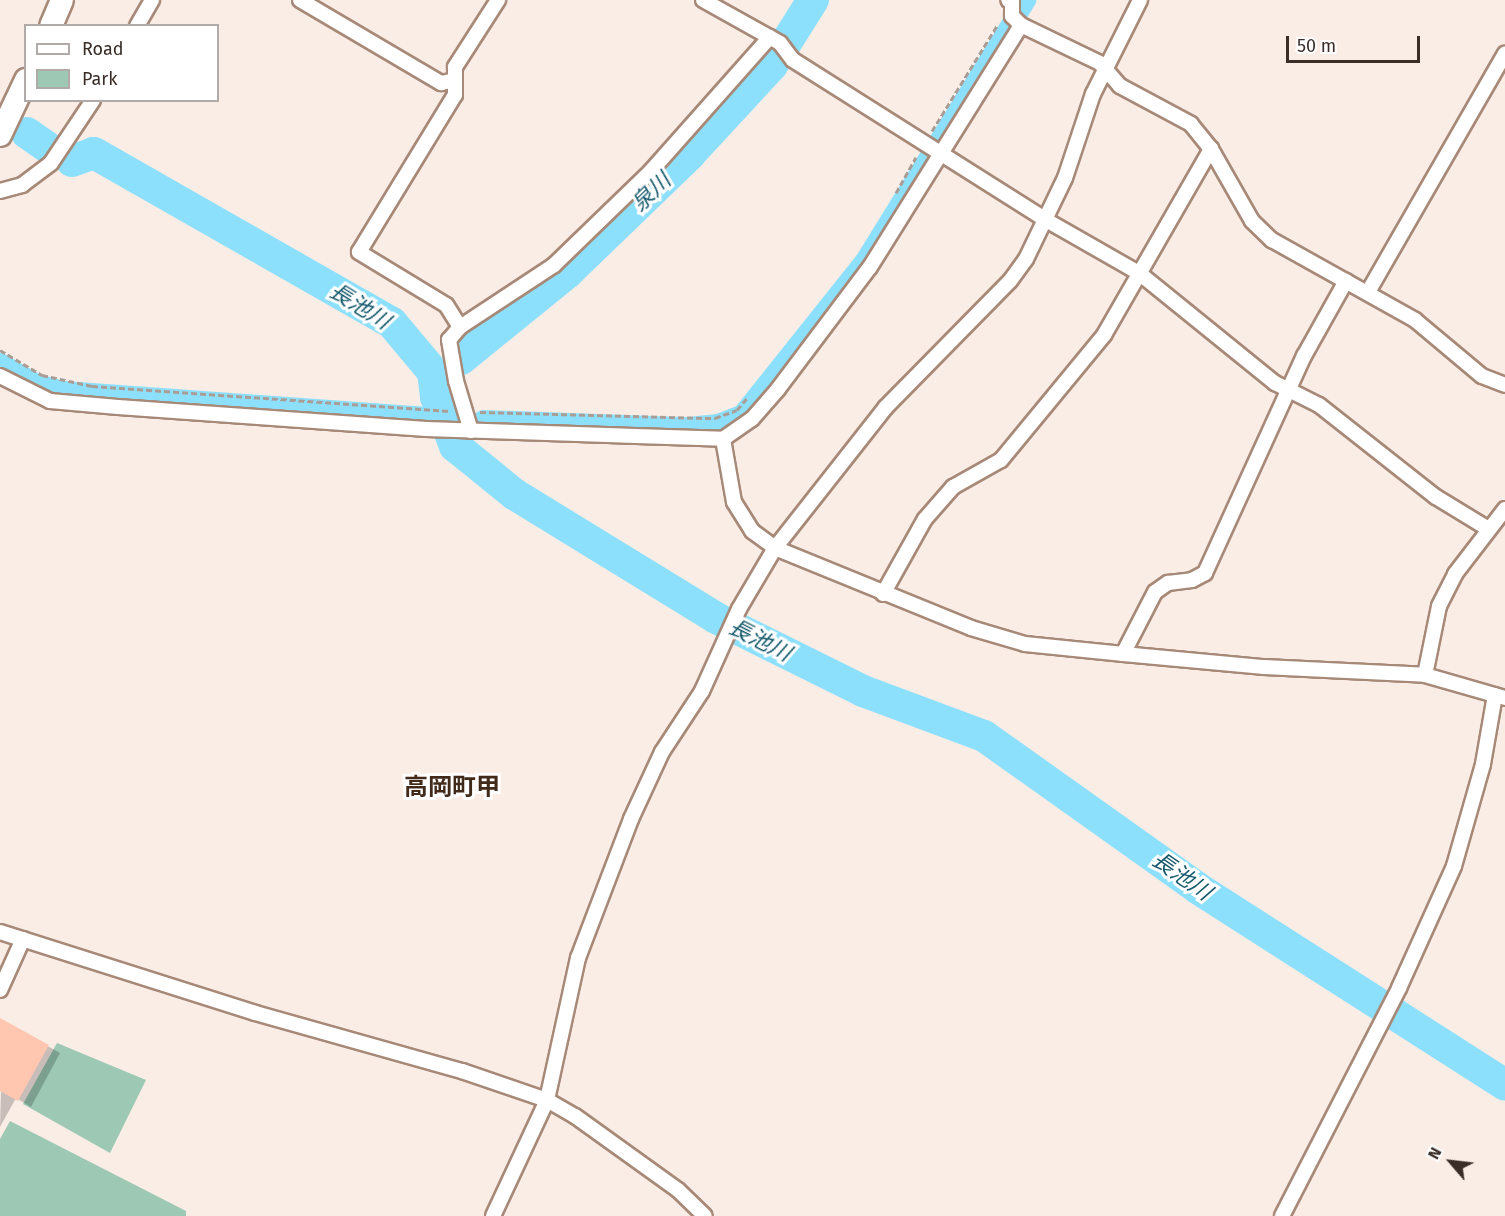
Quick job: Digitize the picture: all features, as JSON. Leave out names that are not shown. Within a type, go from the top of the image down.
[{"type":"main road","points":[[52,24],[62,0]]},
{"type":"main road","points":[[0,135],[24,84]]},
{"type":"street","points":[[138,24],[152,0]]},
{"type":"street","points":[[300,0],[441,83],[455,80]]},
{"type":"street","points":[[460,327],[446,306],[359,252],[455,95],[455,67],[498,0]]},
{"type":"street","points":[[703,0],[775,40],[789,56],[1047,221],[1139,273],[1289,390],[1319,405],[1437,497],[1487,528]]},
{"type":"street","points":[[493,1216],[547,1100],[578,958],[631,819],[662,752],[702,691],[721,644],[775,548],[885,408],[1010,281],[1047,221],[1093,94],[1107,72],[1140,0]]},
{"type":"street","points":[[0,376],[50,401],[426,429],[723,439],[752,419],[778,389],[870,267],[934,147],[1014,11],[1100,63],[1120,86],[1191,124],[1211,148],[1252,220],[1272,240],[1415,320],[1482,376],[1505,386]]},
{"type":"street","points":[[466,431],[458,411],[448,351],[449,340],[460,327],[554,265],[651,171],[775,40]]},
{"type":"street","points":[[1368,292],[1505,54]]},
{"type":"street","points":[[0,191],[22,185],[51,163],[92,102]]},
{"type":"street","points":[[883,594],[925,519],[953,487],[1001,460],[1104,334],[1211,148]]},
{"type":"street","points":[[1123,654],[1155,591],[1168,583],[1192,580],[1205,573],[1289,390],[1346,281]]},
{"type":"street","points":[[723,439],[734,502],[752,531],[775,548],[883,594],[1025,644],[1264,667],[1425,675],[1500,696],[1454,866],[1399,988],[1282,1216]]},
{"type":"street","points":[[1425,675],[1439,606],[1487,528],[1505,509]]},
{"type":"street","points":[[0,932],[255,1013],[462,1071],[547,1100],[575,1116],[678,1190],[705,1216]]},
{"type":"street","points":[[0,990],[22,939]]},
{"type":"path","points":[[891,201],[934,147],[1014,11]]},
{"type":"path","points":[[0,350],[42,375],[92,386],[415,409],[715,418],[737,410],[750,395]]},
{"type":"green space","points":[[57,1043],[146,1080],[110,1153],[23,1104]]},
{"type":"green space","points":[[10,1121],[186,1211],[186,1216],[0,1216],[0,1139]]},
{"type":"building","points":[[0,1018],[49,1045],[18,1101],[0,1091]]},
{"type":"waterway","name":"泉川","points":[[461,359],[568,272],[690,154],[772,65],[813,0]]},
{"type":"waterway","points":[[483,420],[688,427],[718,424],[742,415],[865,261],[1026,0]]},
{"type":"waterway","name":"長池川","points":[[27,133],[47,147]]},
{"type":"waterway","name":"長池川","points":[[72,161],[94,153],[392,323],[433,372],[436,397],[455,446],[514,494],[716,618],[863,691],[984,736],[1199,889],[1505,1085]]},
{"type":"waterway","points":[[0,363],[37,384],[64,391],[452,419]]},
{"type":"district","name":"高岡町甲","points":[[452,788]]}]
